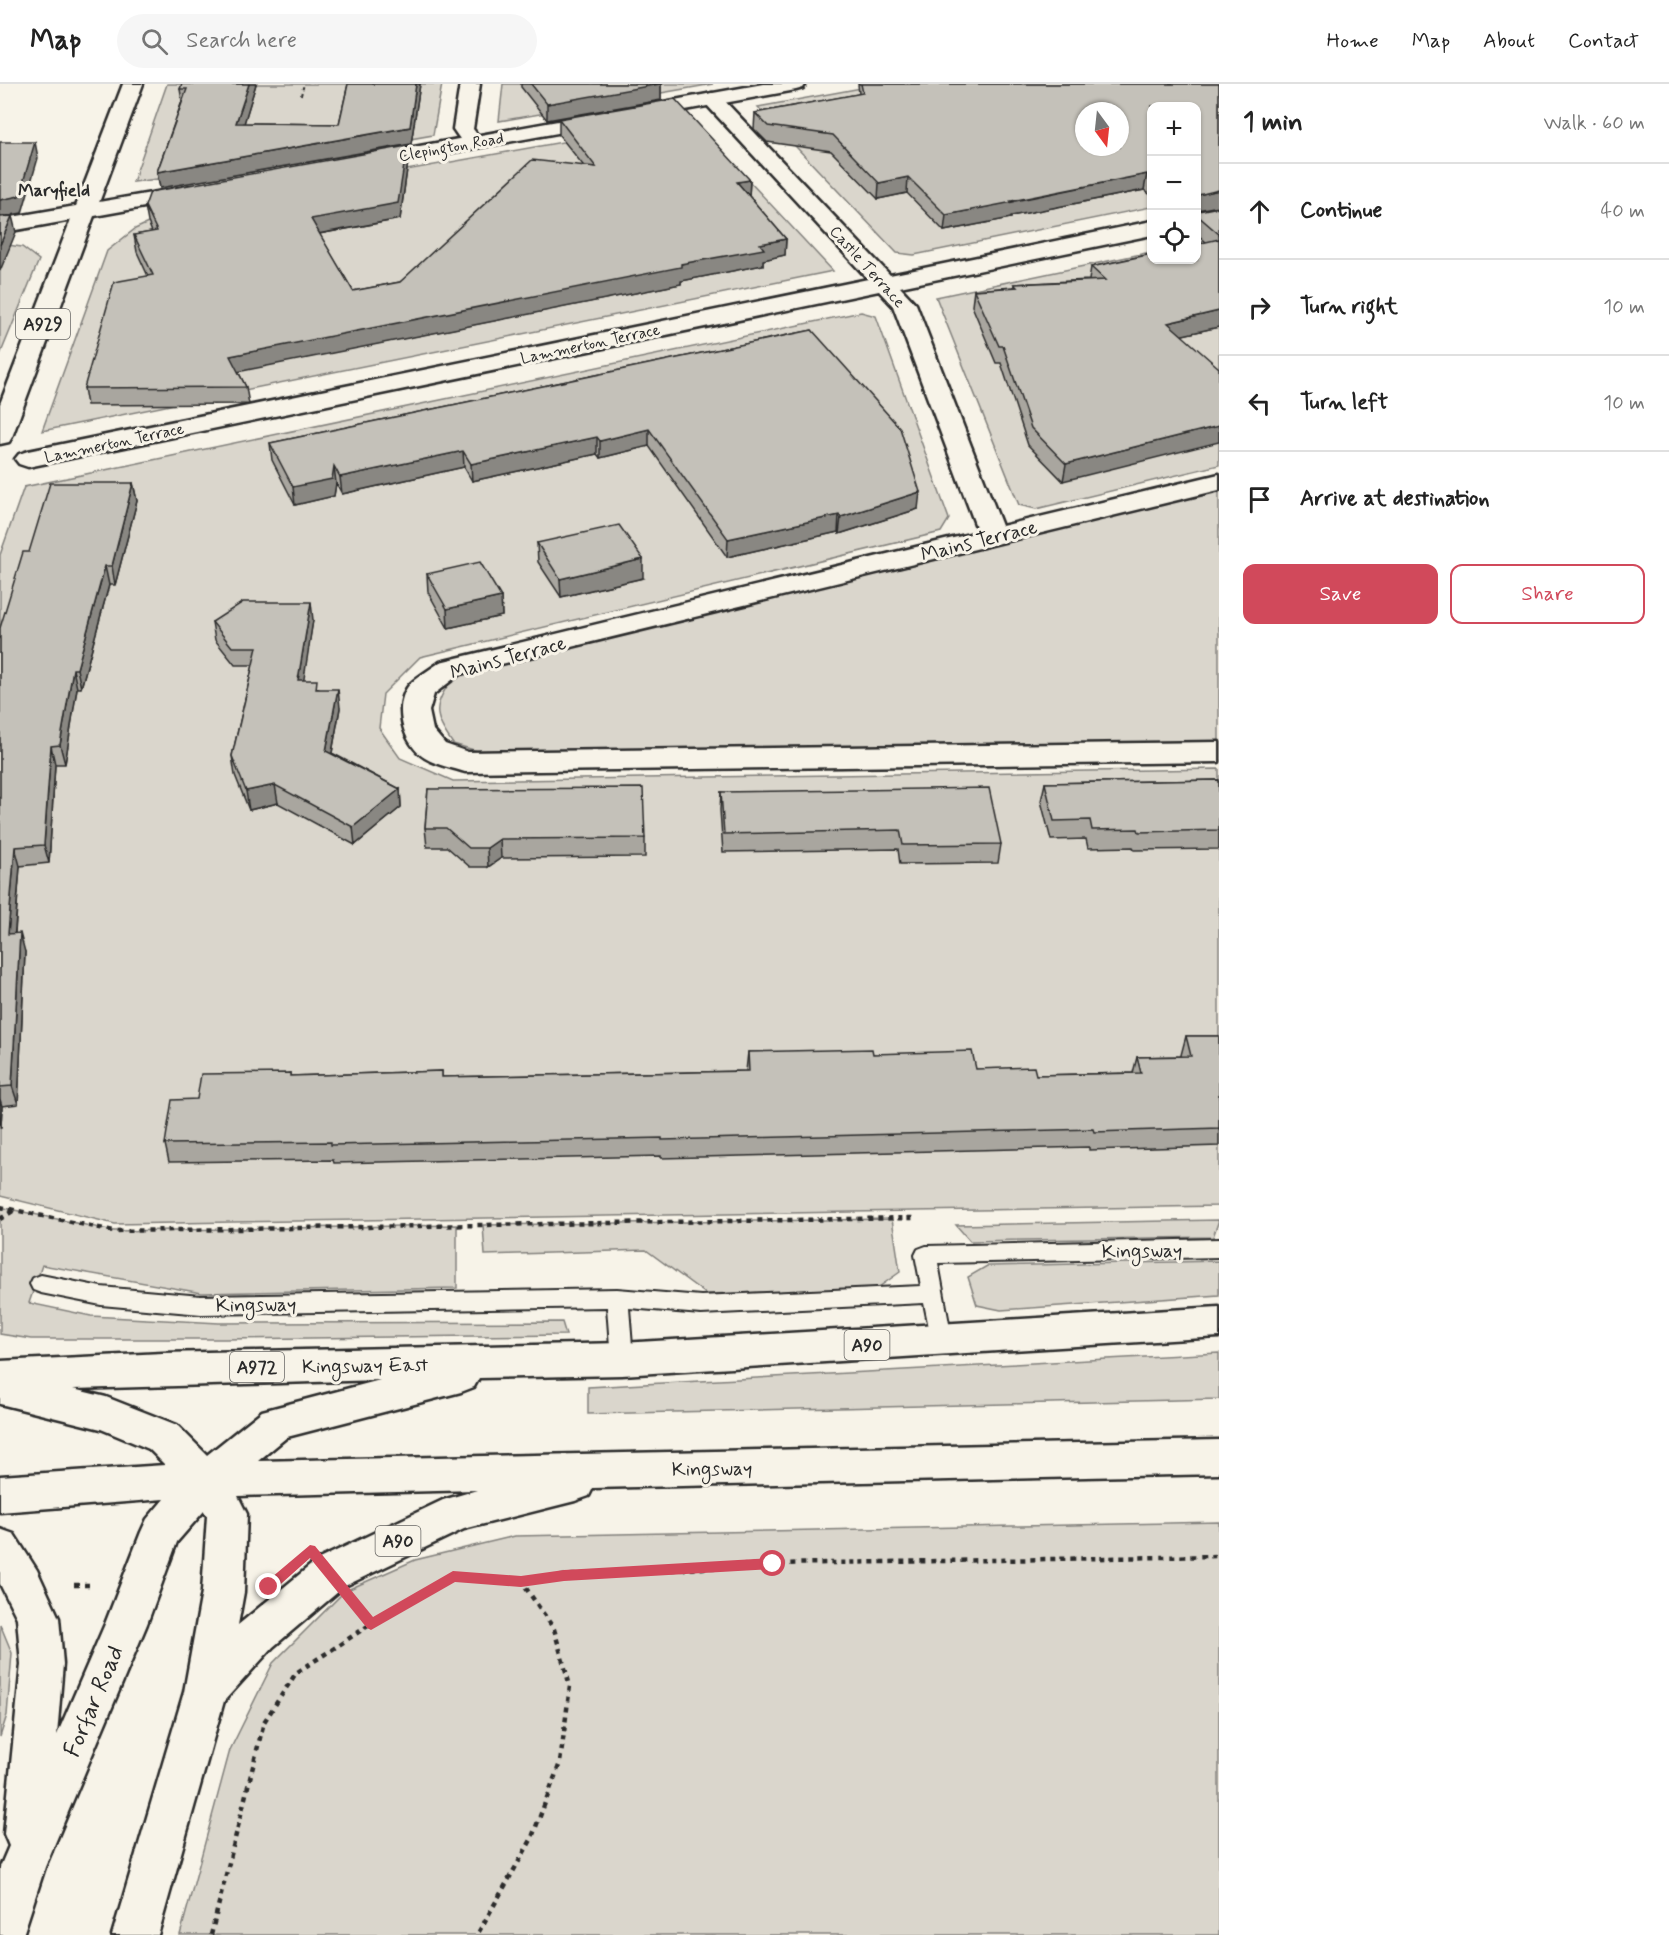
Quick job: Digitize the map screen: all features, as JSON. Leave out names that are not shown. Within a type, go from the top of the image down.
[{"type":"main road","name":"A929","points":[[0,437],[133,84]]},
{"type":"main road","points":[[470,84],[464,129],[473,142]]},
{"type":"main road","name":"Clepington Road","points":[[346,165],[796,84]]},
{"type":"main road","name":"Castle Terrace","points":[[712,99],[904,304],[993,537]]},
{"type":"main road","points":[[0,226],[209,189]]},
{"type":"main road","name":"Lammerton Terrace","points":[[28,459],[1147,229]]},
{"type":"main road","name":"Mains Terrace","points":[[1219,482],[450,668],[421,690],[415,711],[419,732],[435,751],[465,762],[1219,752]]},
{"type":"main road","name":"A90","points":[[515,1362],[622,1359],[1219,1322]]},
{"type":"main road","name":"Kingsway East","points":[[0,1377],[163,1369],[515,1362]]},
{"type":"main road","name":"Forfar Road","points":[[0,1935],[23,1866],[141,1587],[161,1532],[206,1479],[276,1423],[515,1362]]},
{"type":"main road","name":"A90","points":[[0,1388],[106,1414],[163,1437],[206,1479],[227,1514],[223,1592],[205,1692],[135,1935]]},
{"type":"main road","name":"Kingsway","points":[[206,1479],[1219,1457]]},
{"type":"main road","name":"A90","points":[[205,1692],[258,1633],[331,1574],[457,1513],[635,1469]]},
{"type":"main road","points":[[0,1494],[206,1479]]},
{"type":"main road","name":"A90","points":[[0,1547],[22,1583],[38,1618],[42,1664],[23,1866]]},
{"type":"lane","name":"Kingsway","points":[[941,1340],[926,1255],[1219,1248]]},
{"type":"lane","name":"Kingsway","points":[[41,1284],[101,1296],[201,1305],[617,1298],[701,1305],[933,1294]]},
{"type":"lane","points":[[617,1298],[622,1359]]},
{"type":"path","points":[[301,95],[304,84]]},
{"type":"path","points":[[0,1207],[114,1231],[916,1218]]},
{"type":"path","points":[[0,1219],[13,1211]]},
{"type":"path","points":[[211,1935],[264,1722],[296,1673],[371,1624],[453,1576],[521,1581],[564,1576],[773,1564],[1219,1556]]},
{"type":"path","points":[[331,1574],[371,1624]]},
{"type":"path","points":[[477,1935],[531,1840],[560,1763],[570,1686],[554,1629],[521,1581]]},
{"type":"path","points":[[22,1583],[141,1587]]},
{"type":"shaded area","points":[[167,84],[442,84],[433,135],[239,169],[133,182]]},
{"type":"shaded area","points":[[503,84],[713,84],[499,121]]},
{"type":"shaded area","points":[[883,84],[1147,103],[1147,208],[914,255],[897,253],[758,107]]},
{"type":"shaded area","points":[[691,119],[833,271],[42,431],[107,251],[135,229],[172,212]]},
{"type":"shaded area","points":[[1219,238],[1219,465],[1036,509],[1019,505],[936,297],[1147,253],[1147,264],[1201,264],[1201,241]]},
{"type":"shaded area","points":[[0,244],[22,247],[39,260],[0,355]]},
{"type":"shaded area","points":[[861,312],[876,316],[949,519],[941,532],[420,657],[383,694],[379,728],[400,758],[453,781],[1219,769],[1219,1206],[115,1224],[0,1196],[0,555],[24,487]]},
{"type":"shaded area","points":[[1219,490],[1219,741],[481,752],[453,744],[441,725],[439,703],[454,676]]},
{"type":"shaded area","points":[[0,1207],[114,1231],[457,1225],[457,1288],[202,1293],[42,1265],[29,1303],[91,1316],[219,1323],[562,1322],[566,1335],[31,1339],[0,1334]]},
{"type":"shaded area","points":[[892,1219],[900,1272],[876,1289],[706,1294],[646,1250],[485,1255],[483,1225]]},
{"type":"shaded area","points":[[1219,1220],[1213,1237],[970,1241],[956,1225]]},
{"type":"shaded area","points":[[1219,1261],[1219,1295],[1001,1310],[977,1305],[968,1277],[987,1266]]},
{"type":"shaded area","points":[[1219,1353],[1219,1399],[588,1414],[588,1387]]},
{"type":"shaded area","points":[[1219,1522],[1219,1935],[180,1935],[230,1750],[273,1663],[345,1591],[415,1560],[515,1536]]},
{"type":"shaded area","points":[[0,1624],[12,1653],[7,1715],[0,1737]]},
{"type":"building","points":[[182,84],[249,84],[236,123],[339,124],[348,84],[416,84],[410,127],[157,172],[187,89],[180,89]]},
{"type":"building","points":[[531,84],[660,84],[547,104]]},
{"type":"building","points":[[861,84],[1219,84],[1219,190],[1201,194],[1201,102],[1147,102],[1147,174],[946,215],[908,177],[879,183],[833,135],[768,126],[755,113],[863,93]]},
{"type":"building","points":[[675,99],[750,180],[737,182],[786,239],[760,244],[764,249],[681,264],[681,267],[230,356],[246,387],[84,388],[114,282],[153,275],[134,235],[157,231],[145,206],[150,192],[407,146],[398,203],[311,219],[353,291],[400,282],[532,160],[596,167],[559,119]]},
{"type":"building","points":[[0,142],[35,142],[19,196],[0,200]]},
{"type":"building","points":[[1219,207],[1219,234],[1201,218],[1201,210]]},
{"type":"building","points":[[12,216],[0,245],[0,217]]},
{"type":"building","points":[[1219,239],[1219,311],[1168,323],[1219,368],[1219,426],[1066,464],[1031,428],[1003,346],[999,346],[974,290],[1017,287],[1014,284],[1105,280],[1091,267],[1147,255],[1147,264],[1201,264],[1201,243]]},
{"type":"building","points":[[812,330],[900,428],[920,492],[841,517],[839,515],[728,539],[649,429],[600,441],[597,437],[471,464],[463,451],[340,477],[334,466],[332,479],[293,487],[270,443]]},
{"type":"building","points":[[50,483],[133,483],[112,566],[105,566],[77,669],[73,669],[60,745],[51,746],[44,845],[15,847],[8,934],[20,933],[12,1086],[0,1087],[0,628],[23,552],[29,552]]},
{"type":"building","points":[[619,525],[643,559],[560,579],[537,543]]},
{"type":"building","points":[[480,562],[501,597],[447,609],[427,574]]},
{"type":"building","points":[[243,602],[311,602],[298,680],[317,680],[316,689],[338,689],[326,751],[400,789],[353,827],[275,785],[246,791],[232,756],[257,647],[232,647],[212,622]]},
{"type":"building","points":[[1219,780],[1219,830],[1139,832],[1138,829],[1092,830],[1090,820],[1054,821],[1045,783]]},
{"type":"building","points":[[643,788],[645,838],[500,839],[487,848],[469,848],[446,828],[425,828],[428,789]]},
{"type":"building","points":[[989,788],[1001,844],[903,845],[900,830],[724,834],[721,792]]},
{"type":"building","points":[[1186,1036],[1219,1036],[1219,1128],[662,1140],[662,1138],[331,1145],[331,1142],[165,1144],[172,1100],[197,1099],[201,1074],[290,1073],[290,1076],[442,1071],[442,1077],[749,1071],[748,1052],[872,1049],[873,1054],[972,1051],[976,1069],[1034,1067],[1036,1075],[1141,1073],[1137,1057],[1191,1056]]},
{"type":"district","name":"Maryfield","points":[[54,190]]},
{"type":"route","points":[[269,1587],[310,1550],[371,1624],[453,1576],[521,1581],[564,1576],[773,1564]]}]
